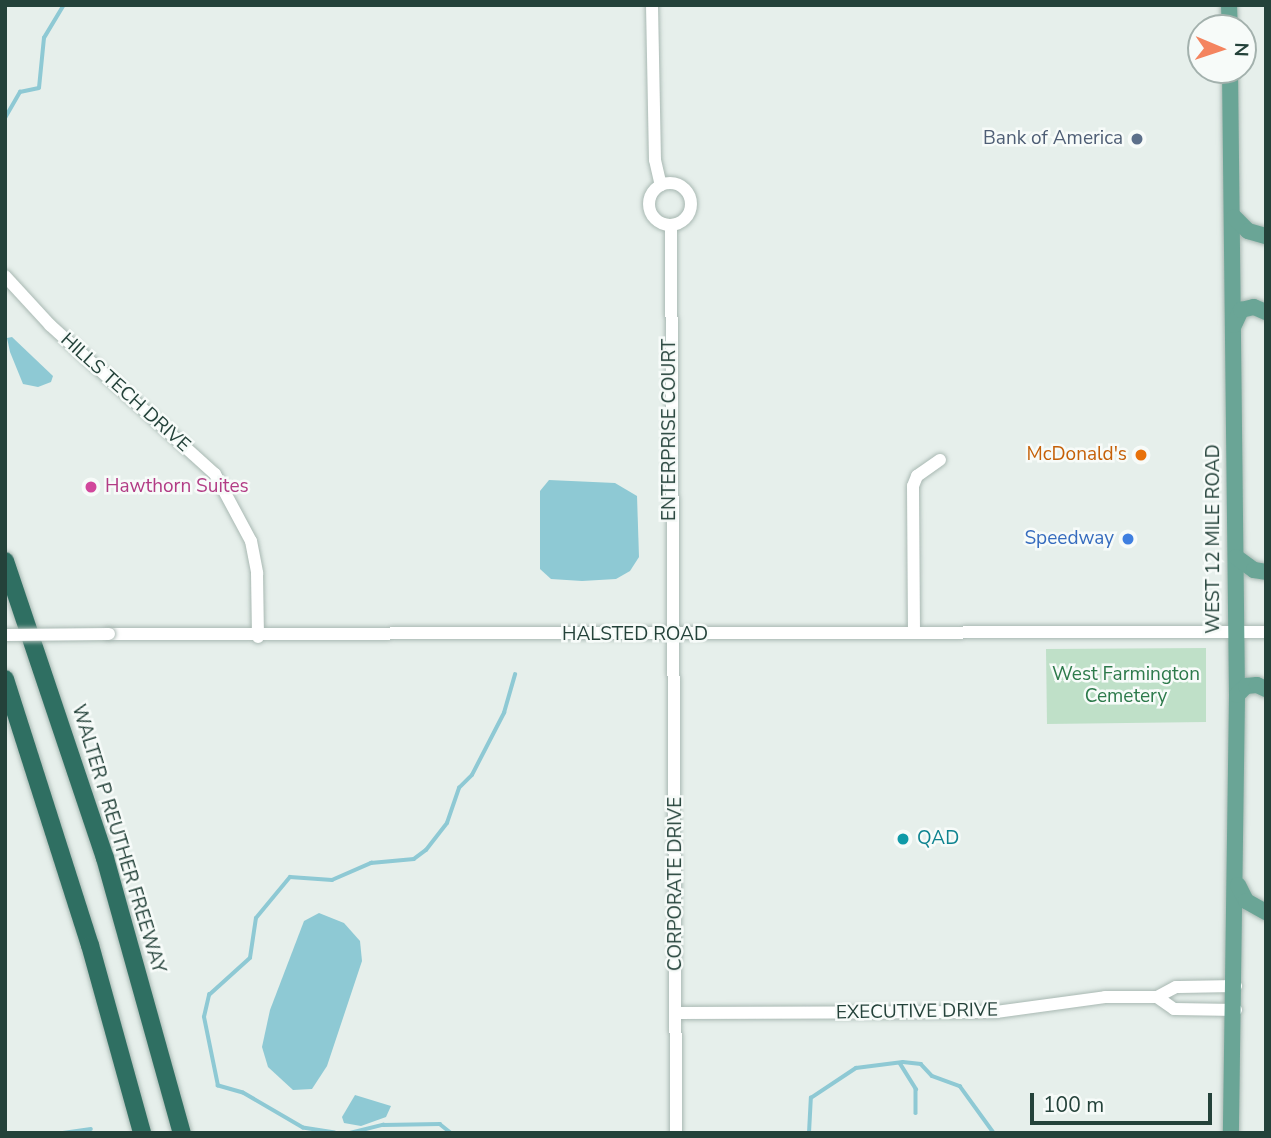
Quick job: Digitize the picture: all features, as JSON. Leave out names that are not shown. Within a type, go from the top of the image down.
[{"type":"highway","name":"WALTER P REUTHER FREEWAY","points":[[5,561],[105,859],[182,1133]]},
{"type":"highway","points":[[5,679],[90,945],[142,1133]]},
{"type":"main road","name":"WEST 12 MILE ROAD","points":[[1230,84],[1234,217],[1237,695],[1236,1010],[1231,1133]]},
{"type":"main road","points":[[1234,217],[1248,231],[1266,236]]},
{"type":"main road","points":[[1233,327],[1241,310],[1254,307],[1266,312]]},
{"type":"main road","points":[[1236,557],[1254,570],[1266,572]]},
{"type":"main road","points":[[1237,695],[1246,686],[1257,684],[1266,690]]},
{"type":"main road","points":[[1236,883],[1246,901],[1266,912]]},
{"type":"street","points":[[652,5],[655,160],[661,185]]},
{"type":"street","points":[[661,185],[677,185],[691,204],[685,219],[671,225],[651,213],[650,197],[661,185]]},
{"type":"street","name":"ENTERPRISE COURT","points":[[671,225],[671,635]]},
{"type":"street","name":"HILLS TECH DRIVE","points":[[5,276],[50,325],[215,474],[251,541],[257,573],[258,637]]},
{"type":"street","points":[[914,632],[913,486],[917,476],[940,460]]},
{"type":"street","name":"HALSTED ROAD","points":[[5,635],[258,637],[1266,632]]},
{"type":"street","name":"CORPORATE DRIVE","points":[[671,635],[677,769],[676,1133]]},
{"type":"street","name":"EXECUTIVE DRIVE","points":[[676,1013],[996,1012],[1105,997],[1157,997],[1176,987],[1236,986]]},
{"type":"street","name":"EXECUTIVE DRIVE","points":[[1157,997],[1174,1009],[1236,1010]]},
{"type":"green space","name":"West Farmington Cemetery","points":[[1206,648],[1206,722],[1047,724],[1046,649]]},
{"type":"water","points":[[12,337],[53,376],[51,382],[38,387],[23,384],[10,352],[7,338]]},
{"type":"water","points":[[549,480],[615,483],[637,496],[639,557],[630,571],[616,579],[582,581],[551,579],[540,569],[540,491]]},
{"type":"water","points":[[319,913],[344,923],[360,941],[362,961],[327,1066],[312,1089],[293,1090],[268,1067],[262,1047],[270,1010],[304,921]]},
{"type":"water","points":[[355,1095],[391,1106],[386,1117],[361,1126],[344,1123],[342,1117]]},
{"type":"waterway","points":[[5,118],[20,92],[39,88],[44,38],[64,5]]},
{"type":"waterway","points":[[335,1133],[303,1128],[243,1093],[218,1086],[204,1017],[209,995],[250,958],[256,918],[290,877],[332,880],[371,863],[414,859],[426,850],[447,823],[459,788],[472,775],[504,713],[515,675]]},
{"type":"waterway","points":[[809,1133],[811,1098],[856,1068],[903,1062],[921,1064],[932,1076],[960,1086],[994,1133]]},
{"type":"waterway","points":[[900,1063],[916,1089],[916,1113]]},
{"type":"waterway","points":[[350,1133],[383,1125],[440,1124],[451,1133]]},
{"type":"waterway","points":[[63,1133],[91,1129]]},
{"type":"place","name":"Bank of America","points":[[1137,139]]},
{"type":"place","name":"McDonald's","points":[[1141,455]]},
{"type":"place","name":"Hawthorn Suites","points":[[91,487]]},
{"type":"place","name":"Speedway","points":[[1128,539]]},
{"type":"place","name":"QAD","points":[[903,839]]}]
